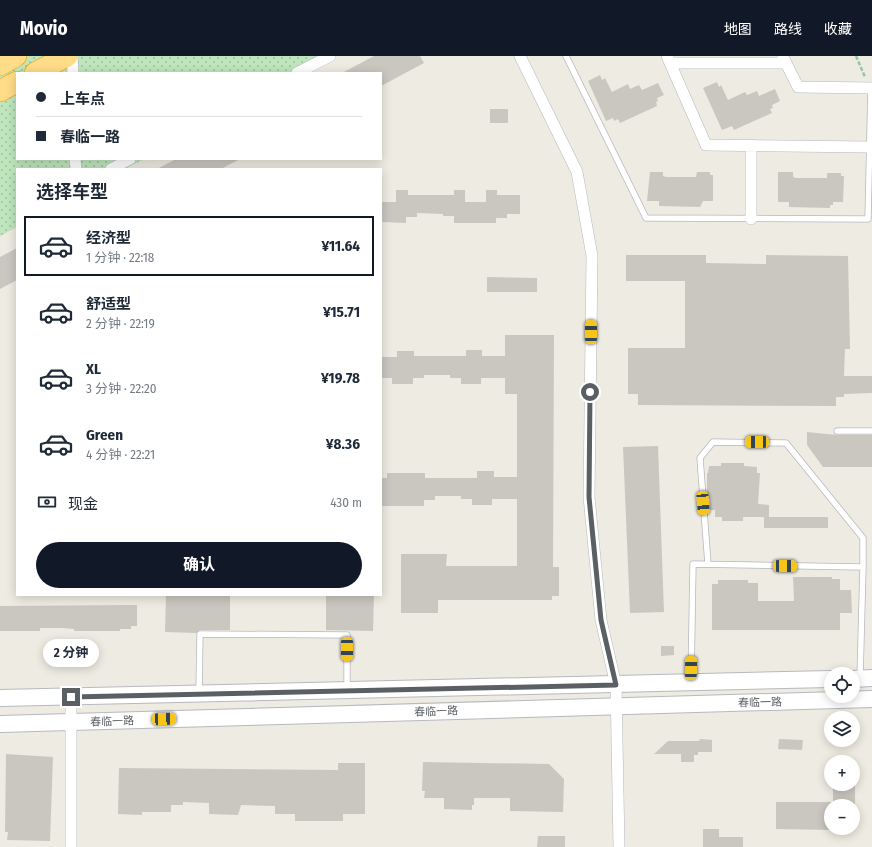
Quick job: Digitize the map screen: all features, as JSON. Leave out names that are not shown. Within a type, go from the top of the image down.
[{"type":"highway","points":[[0,65],[16,56]]},
{"type":"highway","points":[[37,72],[67,56]]},
{"type":"highway","points":[[0,91],[16,83]]},
{"type":"main road","name":"春临一路","points":[[0,698],[824,680]]},
{"type":"main road","name":"春临一路","points":[[0,724],[617,705],[872,699]]},
{"type":"street","points":[[72,56],[73,72]]},
{"type":"street","points":[[299,72],[330,56]]},
{"type":"street","points":[[523,57],[577,172],[592,256],[589,497],[601,620],[616,685],[619,847]]},
{"type":"street","points":[[869,147],[706,145],[669,59],[784,60],[798,87],[871,88]]},
{"type":"street","points":[[751,145],[751,219]]},
{"type":"street","points":[[113,168],[128,160]]},
{"type":"street","points":[[71,697],[71,847]]},
{"type":"lane","points":[[566,56],[646,218],[868,219],[871,88]]},
{"type":"lane","points":[[837,431],[872,431]]},
{"type":"lane","points":[[708,564],[700,458],[713,442],[786,443],[864,538],[862,567],[862,679]]},
{"type":"lane","points":[[691,683],[693,564],[862,567]]},
{"type":"lane","points":[[199,694],[200,634],[347,635],[347,691]]},
{"type":"path","points":[[856,56],[871,88]]},
{"type":"green space","points":[[0,56],[337,56],[307,72],[16,72],[16,160],[142,160],[127,168],[16,168],[16,228],[0,236]]},
{"type":"building","points":[[374,56],[420,56],[424,63],[382,85],[382,72],[344,72]]},
{"type":"building","points":[[600,75],[602,80],[605,78],[612,92],[628,84],[630,89],[639,85],[642,90],[658,83],[664,95],[657,98],[657,106],[620,123],[618,119],[614,121],[613,118],[606,121],[588,81]]},
{"type":"building","points":[[717,82],[719,87],[721,85],[728,100],[745,92],[747,95],[757,91],[759,96],[775,89],[780,101],[772,105],[773,108],[770,109],[772,113],[734,130],[732,126],[722,130],[703,88]]},
{"type":"building","points":[[490,109],[508,109],[508,123],[490,123]]},
{"type":"building","points":[[174,160],[238,160],[223,168],[159,168]]},
{"type":"building","points":[[650,172],[663,172],[663,176],[666,177],[696,177],[697,172],[710,172],[710,175],[713,175],[713,201],[703,201],[700,207],[659,206],[659,201],[647,201]]},
{"type":"building","points":[[778,172],[793,172],[793,177],[796,178],[827,178],[827,173],[841,173],[841,176],[844,176],[843,202],[833,202],[833,205],[830,205],[830,208],[789,207],[789,202],[778,202]]},
{"type":"building","points":[[396,190],[408,190],[408,195],[454,195],[454,190],[465,190],[465,202],[486,202],[486,190],[497,190],[497,195],[520,195],[520,214],[507,214],[507,218],[496,218],[496,223],[454,223],[454,216],[417,213],[417,217],[406,217],[406,223],[382,222],[382,202],[396,202]]},
{"type":"building","points":[[16,249],[16,281],[0,289],[0,257]]},
{"type":"building","points":[[626,255],[706,255],[706,263],[766,264],[766,255],[848,256],[850,349],[845,349],[844,376],[872,376],[872,393],[844,394],[844,397],[836,397],[836,406],[638,405],[638,394],[628,394],[628,348],[685,348],[685,281],[626,281]]},
{"type":"building","points":[[487,277],[537,278],[537,292],[487,292]]},
{"type":"building","points":[[505,335],[554,335],[553,567],[559,567],[559,596],[552,596],[552,600],[438,600],[438,613],[401,613],[401,554],[447,554],[446,566],[517,566],[517,499],[492,499],[492,505],[472,505],[472,499],[461,499],[461,496],[435,496],[435,500],[424,500],[424,506],[382,506],[382,478],[387,478],[387,473],[425,473],[425,478],[477,478],[477,471],[494,471],[494,477],[517,477],[517,394],[505,394],[505,378],[481,378],[481,384],[461,384],[461,378],[450,378],[450,375],[424,375],[424,378],[413,378],[413,384],[392,384],[392,378],[382,378],[382,357],[397,357],[397,351],[414,351],[414,356],[466,356],[466,350],[482,350],[482,356],[505,356]]},
{"type":"building","points":[[807,432],[837,435],[872,435],[872,467],[823,467],[807,445]]},
{"type":"building","points":[[658,446],[664,612],[630,613],[623,447]]},
{"type":"building","points":[[721,463],[744,463],[744,466],[757,467],[757,473],[760,473],[758,504],[769,505],[769,517],[743,517],[743,521],[722,521],[722,517],[715,517],[715,510],[710,510],[710,499],[707,499],[707,473],[709,466],[721,466]]},
{"type":"building","points":[[764,517],[828,517],[828,528],[764,528]]},
{"type":"building","points":[[793,577],[832,577],[832,579],[840,579],[840,590],[851,590],[852,613],[840,613],[840,630],[712,630],[712,584],[718,584],[718,580],[748,580],[748,583],[758,583],[758,601],[794,601]]},
{"type":"building","points":[[166,596],[230,596],[230,630],[200,630],[196,633],[165,632]]},
{"type":"building","points":[[326,596],[374,596],[373,631],[326,630]]},
{"type":"building","points":[[137,605],[137,626],[131,626],[131,629],[120,629],[120,631],[74,631],[74,629],[63,628],[40,628],[40,631],[0,631],[0,606]]},
{"type":"building","points":[[661,646],[674,646],[674,655],[661,656]]},
{"type":"building","points":[[700,739],[712,740],[712,752],[698,752],[698,755],[694,755],[694,762],[681,762],[681,754],[654,754],[668,741],[699,741]]},
{"type":"building","points":[[779,739],[803,740],[802,750],[778,749]]},
{"type":"building","points":[[6,754],[53,757],[50,841],[7,840],[8,832],[5,832]]},
{"type":"building","points":[[423,762],[549,764],[564,779],[563,812],[510,811],[510,798],[474,798],[472,810],[444,809],[444,798],[424,798],[425,791],[422,791]]},
{"type":"building","points":[[338,763],[365,763],[365,814],[343,814],[343,821],[295,821],[295,814],[275,814],[275,806],[241,805],[238,815],[209,814],[209,803],[183,802],[183,805],[171,805],[171,812],[142,812],[142,815],[118,814],[119,768],[338,770]]},
{"type":"building","points":[[833,791],[855,791],[855,799],[833,799]]},
{"type":"building","points":[[776,802],[824,802],[824,830],[776,829]]},
{"type":"building","points":[[703,829],[719,829],[719,837],[743,837],[743,847],[703,847]]},
{"type":"building","points":[[538,836],[565,836],[565,847],[537,847]]},
{"type":"route","points":[[71,697],[616,685],[601,620],[589,497],[590,392]]}]
